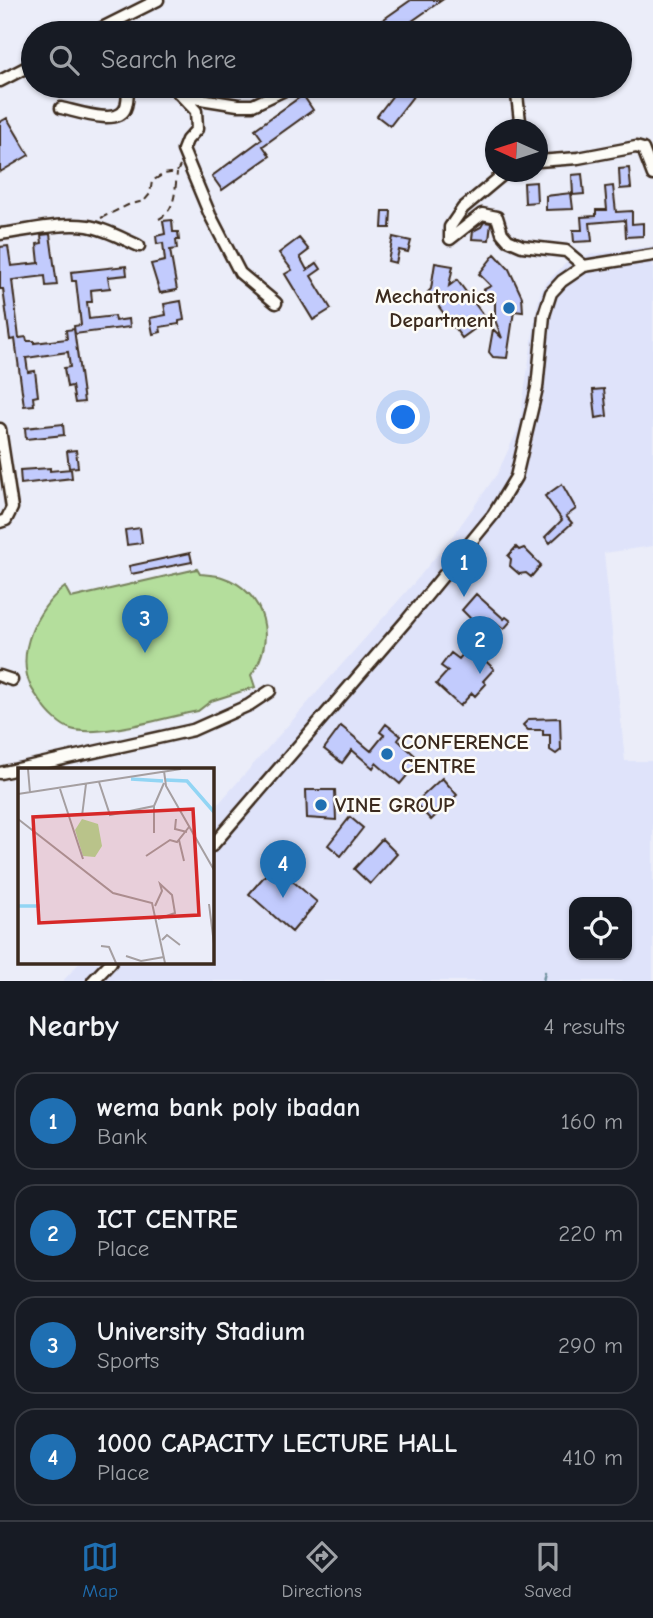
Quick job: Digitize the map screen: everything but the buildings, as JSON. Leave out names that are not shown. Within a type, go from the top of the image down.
[{"type":"street","points":[[116,21],[159,0]]},
{"type":"street","points":[[0,81],[21,70]]},
{"type":"street","points":[[61,108],[107,118],[118,116],[125,109],[126,98]]},
{"type":"street","points":[[183,98],[196,111],[197,120],[197,129],[187,140],[183,150],[210,215],[240,273],[276,303]]},
{"type":"street","points":[[192,98],[238,106],[253,104],[266,98]]},
{"type":"street","points":[[517,98],[520,119]]},
{"type":"street","points":[[548,160],[578,158],[636,147],[643,149],[653,174]]},
{"type":"street","points":[[494,182],[463,208],[450,227],[450,239],[482,214],[497,217],[502,233],[508,240],[522,246],[566,251],[584,266]]},
{"type":"street","points":[[0,234],[67,225],[88,226],[139,246]]},
{"type":"street","points":[[214,844],[406,621],[493,515],[516,477],[522,460],[537,388],[544,315],[551,293],[562,281],[584,266],[653,255]]},
{"type":"street","points":[[0,429],[12,508],[6,520],[0,523]]},
{"type":"street","points":[[0,676],[12,680]]},
{"type":"street","points":[[22,768],[193,730],[249,705],[270,691]]},
{"type":"street","points":[[0,773],[18,769]]},
{"type":"street","points":[[93,981],[109,964]]},
{"type":"path","points":[[159,219],[166,215],[177,195],[177,172],[182,163],[183,150]]},
{"type":"path","points":[[88,226],[111,212],[144,201],[150,194],[152,181],[164,174],[177,172]]},
{"type":"shaded area","points":[[653,246],[653,546],[604,553],[625,761],[653,761],[653,981],[63,981],[78,964],[214,964],[214,809],[414,583],[455,533],[497,474],[519,427],[537,307],[541,291],[569,260]]},
{"type":"green space","points":[[197,569],[200,574],[220,576],[237,584],[249,593],[257,605],[263,618],[265,633],[259,662],[251,675],[255,687],[211,701],[198,711],[116,729],[71,729],[51,715],[31,687],[26,660],[32,632],[55,596],[65,587],[71,598]]},
{"type":"waterway","points":[[543,981],[545,972]]},
{"type":"place","name":"Mechatronics Department","points":[[509,308]]},
{"type":"place","name":"wema bank poly ibadan","points":[[464,597]]},
{"type":"place","name":"University Stadium","points":[[145,653]]},
{"type":"place","name":"ICT CENTRE","points":[[480,674]]},
{"type":"place","name":"CONFERENCE CENTRE","points":[[387,754]]},
{"type":"place","name":"VINE GROUP","points":[[321,805]]},
{"type":"place","name":"1000 CAPACITY LECTURE HALL","points":[[283,898]]}]
